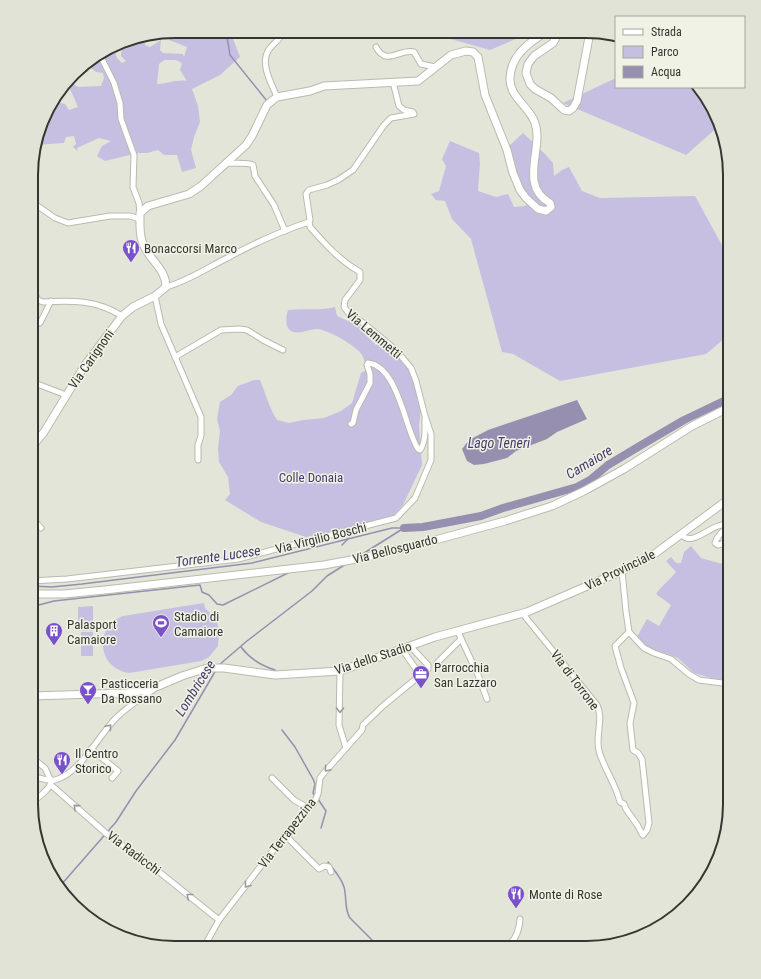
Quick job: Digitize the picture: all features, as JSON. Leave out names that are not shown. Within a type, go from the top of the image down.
[{"type":"street","points":[[277,97],[265,66],[265,58],[268,51],[278,38]]},
{"type":"street","points":[[140,216],[148,206],[189,194],[201,186],[246,145],[267,105],[277,97],[324,86],[418,81],[451,55],[466,51],[473,52],[478,57],[485,95],[508,150],[513,173],[520,190],[538,209],[546,211],[551,208],[550,202],[546,200],[536,187],[534,174],[533,164],[537,128],[535,121],[515,93],[510,79],[512,67],[517,56],[537,38]]},
{"type":"street","points":[[556,38],[553,43],[534,56],[528,64],[526,73],[530,84],[535,89],[550,98],[564,110],[569,111],[573,108],[577,101],[589,38]]},
{"type":"street","points":[[376,47],[379,52],[385,56],[397,55],[410,51],[414,52],[421,64],[435,67]]},
{"type":"street","points":[[102,59],[114,83],[120,103],[121,119],[134,155],[132,187],[139,203],[140,224],[144,248],[164,275],[166,287],[181,282],[246,248],[309,222],[310,220],[306,194],[309,190],[322,187],[338,180],[353,170],[384,125],[391,118],[414,114],[414,112],[404,110],[399,106],[393,82]]},
{"type":"street","points":[[226,163],[250,163],[253,165],[255,176],[274,205],[285,231]]},
{"type":"street","points":[[38,206],[55,218],[68,223],[110,216],[140,216]]},
{"type":"street","name":"Via Lemmetti","points":[[309,222],[310,227],[334,254],[346,264],[360,272],[360,280],[345,300],[344,308],[350,315],[396,350],[411,368],[416,381],[432,439],[431,460],[415,498],[396,518]]},
{"type":"street","name":"Via Carignoni","points":[[38,440],[86,365],[122,316],[133,307],[155,296],[166,287]]},
{"type":"street","points":[[155,296],[161,324],[201,417],[201,436],[198,445],[198,460]]},
{"type":"street","points":[[38,300],[43,302],[82,301],[110,308],[122,316]]},
{"type":"street","points":[[40,323],[52,301]]},
{"type":"street","points":[[175,357],[221,330],[227,329],[247,330],[283,350]]},
{"type":"street","points":[[351,424],[353,423],[356,410],[371,380],[368,364],[376,366],[384,373],[396,390],[410,435],[415,445],[420,450],[424,437],[425,416]]},
{"type":"street","points":[[38,383],[66,395]]},
{"type":"street","name":"Via Bellosguardo","points":[[38,594],[64,594],[112,589],[324,565],[367,557],[552,506],[584,491],[624,469],[692,426],[723,410]]},
{"type":"street","name":"Via Provinciale","points":[[522,614],[622,571],[653,555],[723,503]]},
{"type":"street","name":"Via Virgilio Boschi","points":[[38,581],[67,579],[238,559],[396,518]]},
{"type":"street","points":[[682,535],[686,539],[691,539],[723,524]]},
{"type":"street","points":[[38,525],[41,528]]},
{"type":"street","points":[[723,530],[715,543],[718,545],[723,544]]},
{"type":"street","points":[[622,571],[626,611],[630,628],[629,632],[644,648],[671,659],[699,680],[723,683]]},
{"type":"street","name":"Via di Torrone","points":[[522,614],[597,705],[600,715],[598,741],[599,750],[606,770],[614,785],[620,802],[624,804],[643,835],[648,826],[642,759],[638,752],[633,750],[630,723],[634,703],[621,668],[616,646],[629,632]]},
{"type":"street","name":"Via dello Stadio","points":[[38,696],[139,692],[188,674],[215,667],[275,675],[340,672],[435,638],[459,636],[522,614]]},
{"type":"street","points":[[437,663],[459,636],[478,675],[487,699]]},
{"type":"street","points":[[402,649],[420,675],[429,667],[410,646]]},
{"type":"street","points":[[340,672],[339,725],[346,748]]},
{"type":"street","name":"Via Terrapezzina","points":[[207,941],[219,920],[285,835],[315,800],[318,794],[320,778],[362,730],[363,725],[420,675]]},
{"type":"street","points":[[38,797],[51,783],[70,772],[117,718],[131,705],[156,687]]},
{"type":"street","points":[[127,693],[132,702],[131,705]]},
{"type":"street","points":[[91,749],[118,771],[112,778]]},
{"type":"street","points":[[38,763],[44,768],[51,783]]},
{"type":"street","points":[[38,778],[51,783]]},
{"type":"street","points":[[272,778],[294,800],[303,805],[307,810]]},
{"type":"street","name":"Via Radicchi","points":[[51,783],[101,829],[153,867],[219,920]]},
{"type":"street","points":[[285,835],[319,869],[327,866],[331,872]]},
{"type":"street","points":[[512,941],[519,929],[520,919]]},
{"type":"green space","points":[[169,38],[175,38],[233,38],[240,57],[220,75],[192,89],[198,106],[200,122],[191,150],[196,168],[182,172],[177,155],[164,155],[158,150],[105,161],[97,156],[102,146],[111,141],[99,138],[77,148],[78,151],[73,147],[76,144],[74,136],[66,137],[64,143],[42,145],[48,123],[59,102],[65,104],[69,110],[78,107],[69,89],[73,84],[78,87],[101,86],[104,78],[103,73],[96,72],[91,68],[92,66],[115,52],[117,58],[122,63],[126,61],[121,56],[122,49],[145,42],[145,45],[150,47],[161,40],[160,50],[163,53],[183,54],[184,57],[187,47],[169,40]],"holes":[[[164,60],[176,60],[182,63],[180,70],[187,81],[157,84],[159,64]]]},
{"type":"green space","points":[[447,38],[518,38],[490,50]]},
{"type":"green space","points":[[615,78],[615,88],[692,88],[705,107],[715,130],[686,155],[563,103]]},
{"type":"green space","points":[[523,133],[553,163],[554,176],[569,167],[582,191],[600,198],[695,196],[723,247],[723,340],[706,354],[560,381],[513,354],[502,352],[471,239],[452,219],[445,201],[436,200],[431,194],[439,191],[446,166],[442,159],[450,141],[479,153],[480,163],[478,191],[496,197],[508,194],[514,207],[525,206],[532,199],[520,189],[509,146]]},
{"type":"green space","name":"Colle Donaia","points":[[335,307],[337,316],[368,330],[365,334],[376,345],[380,341],[393,351],[407,367],[414,381],[421,408],[419,426],[422,465],[403,505],[392,517],[306,537],[261,522],[225,500],[230,494],[228,477],[219,462],[218,448],[220,431],[217,419],[220,402],[231,395],[238,386],[254,380],[260,380],[277,420],[289,423],[324,418],[341,411],[352,403],[361,373],[366,370],[362,355],[349,343],[335,335],[317,329],[293,332],[288,328],[286,322],[288,310],[323,309]]},
{"type":"green space","points":[[691,546],[701,558],[723,564],[723,680],[694,673],[678,658],[657,652],[644,644],[637,637],[647,619],[659,626],[671,605],[656,594],[676,572],[666,561],[671,557],[676,563],[681,563],[684,552]]},
{"type":"green space","name":"Stadio di Camaiore","points":[[204,603],[205,608],[216,619],[219,630],[218,646],[209,657],[201,661],[129,673],[119,670],[111,664],[106,656],[103,647],[107,629],[113,622],[123,616]]},
{"type":"green space","points":[[93,606],[93,631],[78,631],[78,607]]},
{"type":"green space","points":[[81,632],[93,632],[93,656],[81,656]]},
{"type":"water","name":"Lago Teneri","points":[[577,400],[587,419],[557,432],[547,439],[516,451],[507,458],[474,465],[467,461],[462,449],[469,440],[488,430]]},
{"type":"waterway","points":[[227,38],[230,55],[267,101]]},
{"type":"waterway","name":"Camaiore","points":[[404,528],[423,527],[481,516],[503,508],[577,487],[590,480],[608,465],[684,420],[723,401]]},
{"type":"waterway","name":"Torrente Lucese","points":[[38,586],[52,587],[82,584],[252,563],[392,528],[404,528]]},
{"type":"waterway","name":"Lombricese","points":[[361,555],[404,528]]},
{"type":"waterway","name":"Torrente Lucese","points":[[342,545],[349,538]]},
{"type":"waterway","name":"Lombricese","points":[[219,665],[247,641],[312,591],[327,576],[346,564]]},
{"type":"waterway","points":[[38,605],[54,601],[200,585],[202,592],[209,595],[217,604],[223,605],[290,572]]},
{"type":"waterway","points":[[241,647],[256,662],[275,670]]},
{"type":"waterway","name":"Lombricese","points":[[63,883],[116,822],[136,791],[175,740],[216,670]]},
{"type":"waterway","points":[[282,730],[295,747],[313,779],[315,784],[313,793],[315,796]]},
{"type":"waterway","points":[[318,799],[326,811],[321,828]]},
{"type":"waterway","points":[[328,862],[343,883],[347,911],[350,918],[373,941]]},
{"type":"place","name":"Bonaccorsi Marco","points":[[131,263]]},
{"type":"place","name":"Stadio di Camaiore","points":[[161,638]]},
{"type":"place","name":"Palasport Camaiore","points":[[54,646]]},
{"type":"place","name":"Parrocchia San Lazzaro","points":[[421,689]]},
{"type":"place","name":"Pasticceria Da Rossano","points":[[88,705]]},
{"type":"place","name":"Il Centro Storico","points":[[62,775]]},
{"type":"place","name":"Monte di Rose","points":[[516,909]]}]
